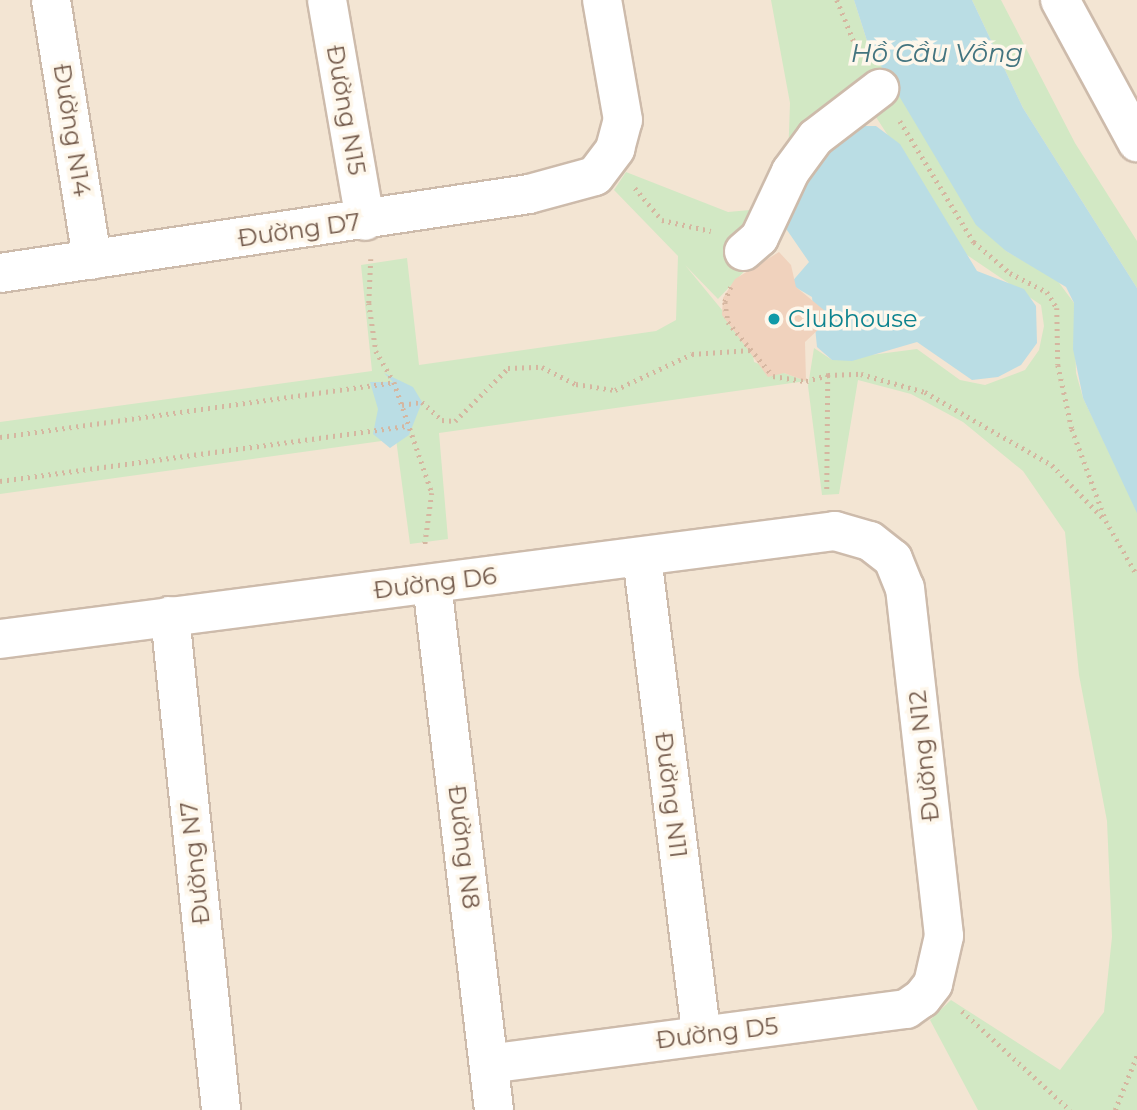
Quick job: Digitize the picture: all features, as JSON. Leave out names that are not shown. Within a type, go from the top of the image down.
[{"type":"street","name":"Đường N14","points":[[51,0],[92,260]]},
{"type":"street","name":"Đường N15","points":[[327,0],[365,221]]},
{"type":"street","points":[[595,176],[615,149],[622,120],[602,0]]},
{"type":"street","points":[[1060,0],[1137,142]]},
{"type":"street","points":[[743,251],[759,237],[790,171],[815,137],[879,88]]},
{"type":"street","name":"Đường D7","points":[[0,273],[365,221],[540,192],[595,176]]},
{"type":"street","name":"Đường D6","points":[[0,639],[642,556],[852,536]]},
{"type":"street","name":"Đường N12","points":[[852,536],[893,559],[905,588],[944,936],[933,984]]},
{"type":"street","name":"Đường N11","points":[[642,556],[701,1034]]},
{"type":"street","name":"Đường N8","points":[[432,584],[491,1064],[494,1110]]},
{"type":"street","name":"Đường N7","points":[[170,616],[221,1110]]},
{"type":"street","name":"Đường D5","points":[[491,1064],[701,1034],[906,1009],[933,984]]},
{"type":"path","points":[[837,0],[879,88],[974,242],[1010,273],[1047,292],[1057,308],[1058,365],[1072,429],[1106,521],[1137,575]]},
{"type":"path","points":[[595,176],[636,188],[662,220],[717,232],[743,251],[745,269],[725,302],[728,323],[773,376],[806,382],[828,375],[861,374],[925,392],[1052,466],[1106,521]]},
{"type":"path","points":[[365,221],[376,351],[394,382],[406,426],[432,493],[432,528],[424,548],[432,584]]},
{"type":"path","points":[[402,405],[422,402],[442,421],[455,421],[508,368],[542,367],[576,384],[615,390],[692,354],[751,350]]},
{"type":"path","points":[[828,375],[825,458],[852,536]]},
{"type":"path","points":[[0,437],[394,382]]},
{"type":"path","points":[[0,481],[406,426]]},
{"type":"path","points":[[933,984],[1070,1110]]},
{"type":"path","points":[[1115,1110],[1137,1055]]},
{"type":"shaded area","points":[[0,0],[1137,0],[1137,1110],[0,1110]]},
{"type":"green space","points":[[771,0],[854,0],[868,44],[1006,251],[1057,280],[1074,303],[1076,373],[1083,398],[1137,510],[1137,1110],[978,1110],[930,1020],[951,1000],[1060,1070],[1104,1012],[1112,937],[1107,821],[1079,675],[1065,532],[1023,471],[963,422],[911,394],[858,380],[839,494],[822,495],[808,386],[814,348],[832,360],[917,349],[960,380],[985,385],[1025,370],[1039,350],[1044,326],[1041,305],[964,253],[874,114],[789,192],[773,241],[718,299],[685,265],[736,327],[748,320],[754,362],[806,381],[439,433],[448,539],[410,544],[396,439],[0,494],[0,422],[372,371],[361,265],[407,258],[419,365],[656,331],[676,320],[678,256],[614,190],[626,172],[728,212],[761,209],[788,160],[790,103]]},
{"type":"green space","points":[[972,0],[1001,0],[1075,143],[1137,241],[1137,288],[1023,108]]},
{"type":"water","name":"Hồ Cầu Vồng","points":[[854,0],[972,0],[1023,108],[1137,288],[1137,513],[1083,398],[1073,349],[1074,303],[1066,287],[1006,251],[976,225],[868,44]]},
{"type":"water","points":[[862,126],[876,126],[900,144],[977,271],[1024,289],[1036,306],[1037,343],[1021,365],[998,377],[972,380],[917,342],[852,361],[832,360],[817,347],[812,297],[790,284],[809,262],[778,217],[798,177],[839,135]]},
{"type":"water","points":[[384,373],[413,387],[422,402],[409,435],[390,448],[373,434],[378,409],[370,382],[393,382]]},
{"type":"building","name":"Clubhouse","points":[[779,252],[791,265],[796,287],[825,311],[821,327],[805,342],[806,381],[784,373],[768,377],[722,315],[723,298],[735,279]]},
{"type":"place","name":"Clubhouse","points":[[774,319]]}]
